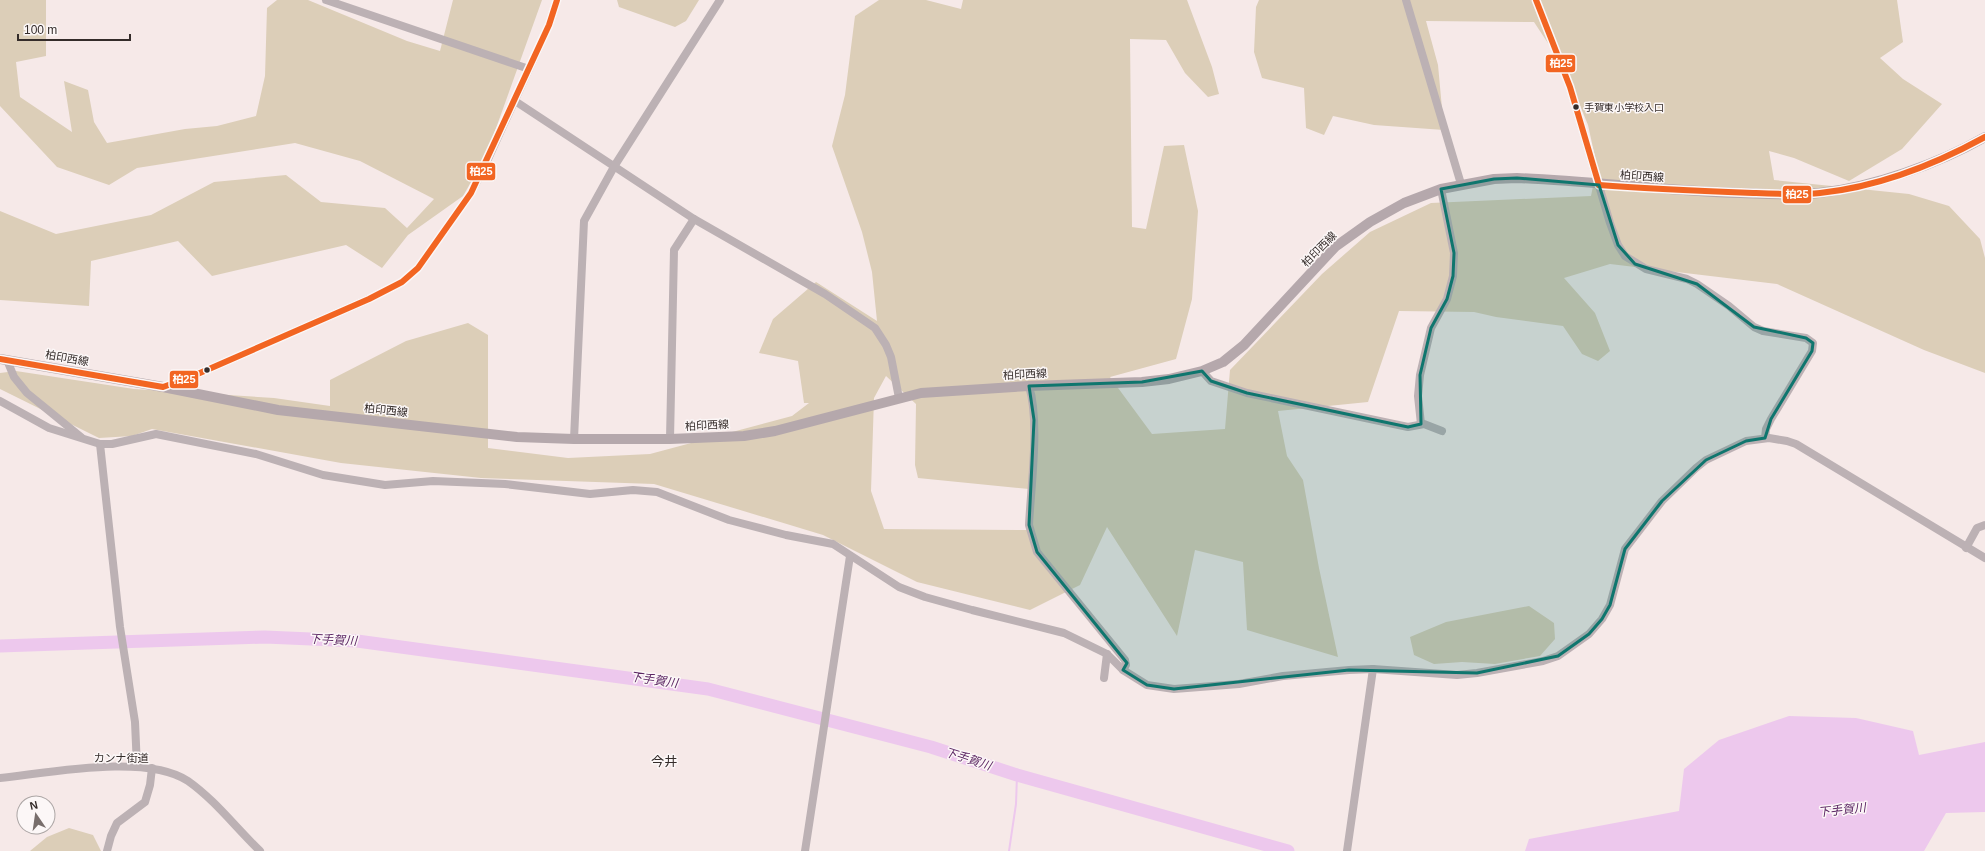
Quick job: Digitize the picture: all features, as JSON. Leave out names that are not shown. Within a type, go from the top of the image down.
[{"type":"main road","name":"柏印西線","points":[[3,359],[163,387],[229,401],[314,415],[517,437],[574,439],[670,439],[744,436],[775,431],[921,393],[1029,386],[1142,382],[1169,379],[1202,371],[1223,362],[1253,336],[1322,261],[1352,234],[1393,209],[1423,195],[1461,184],[1494,179],[1517,178],[1699,192],[1819,193],[1900,174],[1953,155],[1985,137]]},
{"type":"street","points":[[326,0],[529,69]]},
{"type":"street","points":[[163,387],[194,376],[369,299],[402,282],[418,268],[471,193],[495,146],[549,25],[557,0]]},
{"type":"street","points":[[574,439],[584,221],[615,165],[720,0]]},
{"type":"street","points":[[1406,0],[1461,184]]},
{"type":"street","points":[[1536,0],[1570,87],[1603,202],[1618,245],[1625,256],[1635,264],[1651,271],[1687,279],[1697,284],[1729,306],[1754,327],[1763,331],[1806,338],[1813,343],[1812,351],[1771,419],[1766,429],[1765,438]]},
{"type":"street","points":[[515,101],[615,165],[694,219],[825,294],[875,328],[886,345],[891,357],[899,398]]},
{"type":"street","points":[[1420,424],[1418,396],[1420,375],[1431,328],[1447,299],[1453,276],[1454,253],[1441,189]]},
{"type":"street","points":[[670,439],[674,250],[694,219]]},
{"type":"street","points":[[3,359],[14,377],[27,393],[82,438]]},
{"type":"street","points":[[1202,371],[1211,381],[1248,393],[1408,427],[1420,424],[1430,425],[1442,432]]},
{"type":"street","points":[[1029,386],[1032,394],[1034,420],[1029,525],[1037,552],[1125,660],[1126,665],[1123,670]]},
{"type":"street","points":[[0,401],[49,428],[100,444],[156,434],[260,454],[324,474],[385,485],[433,481],[505,484],[590,494],[633,490],[657,492],[729,520],[786,536],[833,544],[899,587],[925,597],[1064,633],[1107,654],[1123,670],[1147,685],[1174,689],[1239,684],[1305,674],[1373,670],[1457,675],[1526,665],[1558,656],[1589,634],[1602,619],[1610,605],[1625,549],[1662,502],[1706,460],[1746,441],[1765,438],[1787,440],[1796,444],[1966,548],[1985,558]]},
{"type":"street","points":[[100,444],[122,647],[134,722],[137,767]]},
{"type":"street","points":[[1966,548],[1977,528],[1985,526]]},
{"type":"street","points":[[805,851],[850,556]]},
{"type":"street","points":[[1104,678],[1107,654]]},
{"type":"street","points":[[1347,851],[1373,670]]},
{"type":"street","name":"カンナ街道","points":[[0,778],[97,768],[152,768],[171,773],[187,781],[201,791],[260,851]]},
{"type":"street","points":[[107,851],[117,823],[145,802],[150,785],[152,768]]},
{"type":"highlighted area","points":[[1517,178],[1599,185],[1618,245],[1635,264],[1697,284],[1754,327],[1806,338],[1813,343],[1812,351],[1771,419],[1765,438],[1746,441],[1706,460],[1662,501],[1625,549],[1610,605],[1602,619],[1589,634],[1558,656],[1477,673],[1349,670],[1174,689],[1147,685],[1123,670],[1127,663],[1037,552],[1029,525],[1034,420],[1029,386],[1142,382],[1202,371],[1211,381],[1247,393],[1408,427],[1421,424],[1420,375],[1431,328],[1447,299],[1453,276],[1454,253],[1441,189],[1494,179]]},
{"type":"shaded area","points":[[0,0],[46,0],[46,56],[16,62],[20,97],[72,132],[64,81],[88,90],[94,122],[107,143],[185,129],[217,126],[256,116],[265,76],[267,8],[277,0],[308,0],[407,41],[440,51],[453,0],[542,0],[486,156],[463,196],[408,235],[382,268],[346,245],[212,276],[178,241],[91,261],[89,306],[0,300],[0,211],[56,234],[151,215],[214,182],[286,175],[321,202],[385,208],[407,228],[434,199],[360,161],[295,143],[137,168],[109,185],[57,167],[0,106]]},
{"type":"shaded area","points":[[617,0],[699,0],[686,21],[675,27],[619,7]]},
{"type":"shaded area","points":[[879,0],[926,0],[961,9],[963,0],[1187,0],[1212,67],[1219,94],[1208,97],[1185,73],[1166,40],[1130,39],[1132,227],[1146,229],[1164,146],[1184,145],[1198,211],[1192,299],[1176,359],[1110,377],[1152,434],[1225,429],[1230,370],[1322,274],[1370,232],[1431,203],[1591,196],[1597,166],[1588,125],[1565,69],[1534,22],[1426,21],[1438,65],[1444,130],[1374,125],[1333,116],[1324,135],[1306,128],[1304,88],[1262,78],[1254,52],[1256,7],[1259,0],[1897,0],[1903,42],[1880,58],[1903,79],[1942,104],[1902,149],[1849,181],[1794,158],[1769,151],[1774,180],[1909,194],[1949,206],[1980,239],[1985,258],[1985,373],[1924,350],[1777,284],[1610,264],[1564,278],[1595,313],[1610,351],[1598,361],[1582,354],[1563,326],[1496,317],[1474,312],[1399,311],[1368,402],[1278,411],[1287,456],[1303,480],[1319,568],[1338,657],[1247,630],[1243,562],[1195,550],[1177,636],[1107,527],[1080,585],[1030,610],[917,582],[823,535],[654,484],[481,478],[341,463],[152,429],[132,436],[99,438],[0,389],[0,373],[16,371],[134,389],[274,398],[330,406],[330,380],[406,341],[468,323],[488,335],[488,448],[568,458],[650,454],[792,416],[809,403],[804,403],[798,361],[759,353],[773,319],[816,282],[877,321],[872,272],[862,232],[832,146],[845,95],[855,16]],"holes":[[[886,376],[916,404],[915,465],[918,478],[1029,489],[1033,530],[884,529],[871,491],[874,398]]]},
{"type":"shaded area","points":[[1529,606],[1554,623],[1555,639],[1540,656],[1495,664],[1462,662],[1434,664],[1414,655],[1410,637],[1446,622]]},
{"type":"shaded area","points":[[69,828],[93,835],[101,851],[30,851],[47,837],[56,835],[56,833]]},
{"type":"water","points":[[1789,716],[1856,718],[1913,731],[1919,755],[1985,742],[1985,812],[1946,813],[1924,851],[1525,851],[1529,839],[1679,811],[1684,769],[1719,740]]},
{"type":"waterway","name":"下手賀川","points":[[0,646],[265,637],[357,641],[708,689],[931,747],[1017,775],[1288,851]]},
{"type":"waterway","points":[[1009,851],[1016,804],[1017,775]]},
{"type":"transit line","name":"柏25","points":[[0,359],[163,387],[193,376],[369,299],[402,282],[418,268],[471,193],[549,25],[557,0]]},
{"type":"transit line","name":"柏25","points":[[1536,0],[1570,87],[1599,185]]},
{"type":"transit line","name":"柏25","points":[[1599,185],[1772,194],[1820,193],[1863,186],[1905,173],[1946,157],[1985,137]]},
{"type":"place","name":"手賀東小学校入口","points":[[1576,107]]},
{"type":"district","name":"今井","points":[[664,761]]}]
